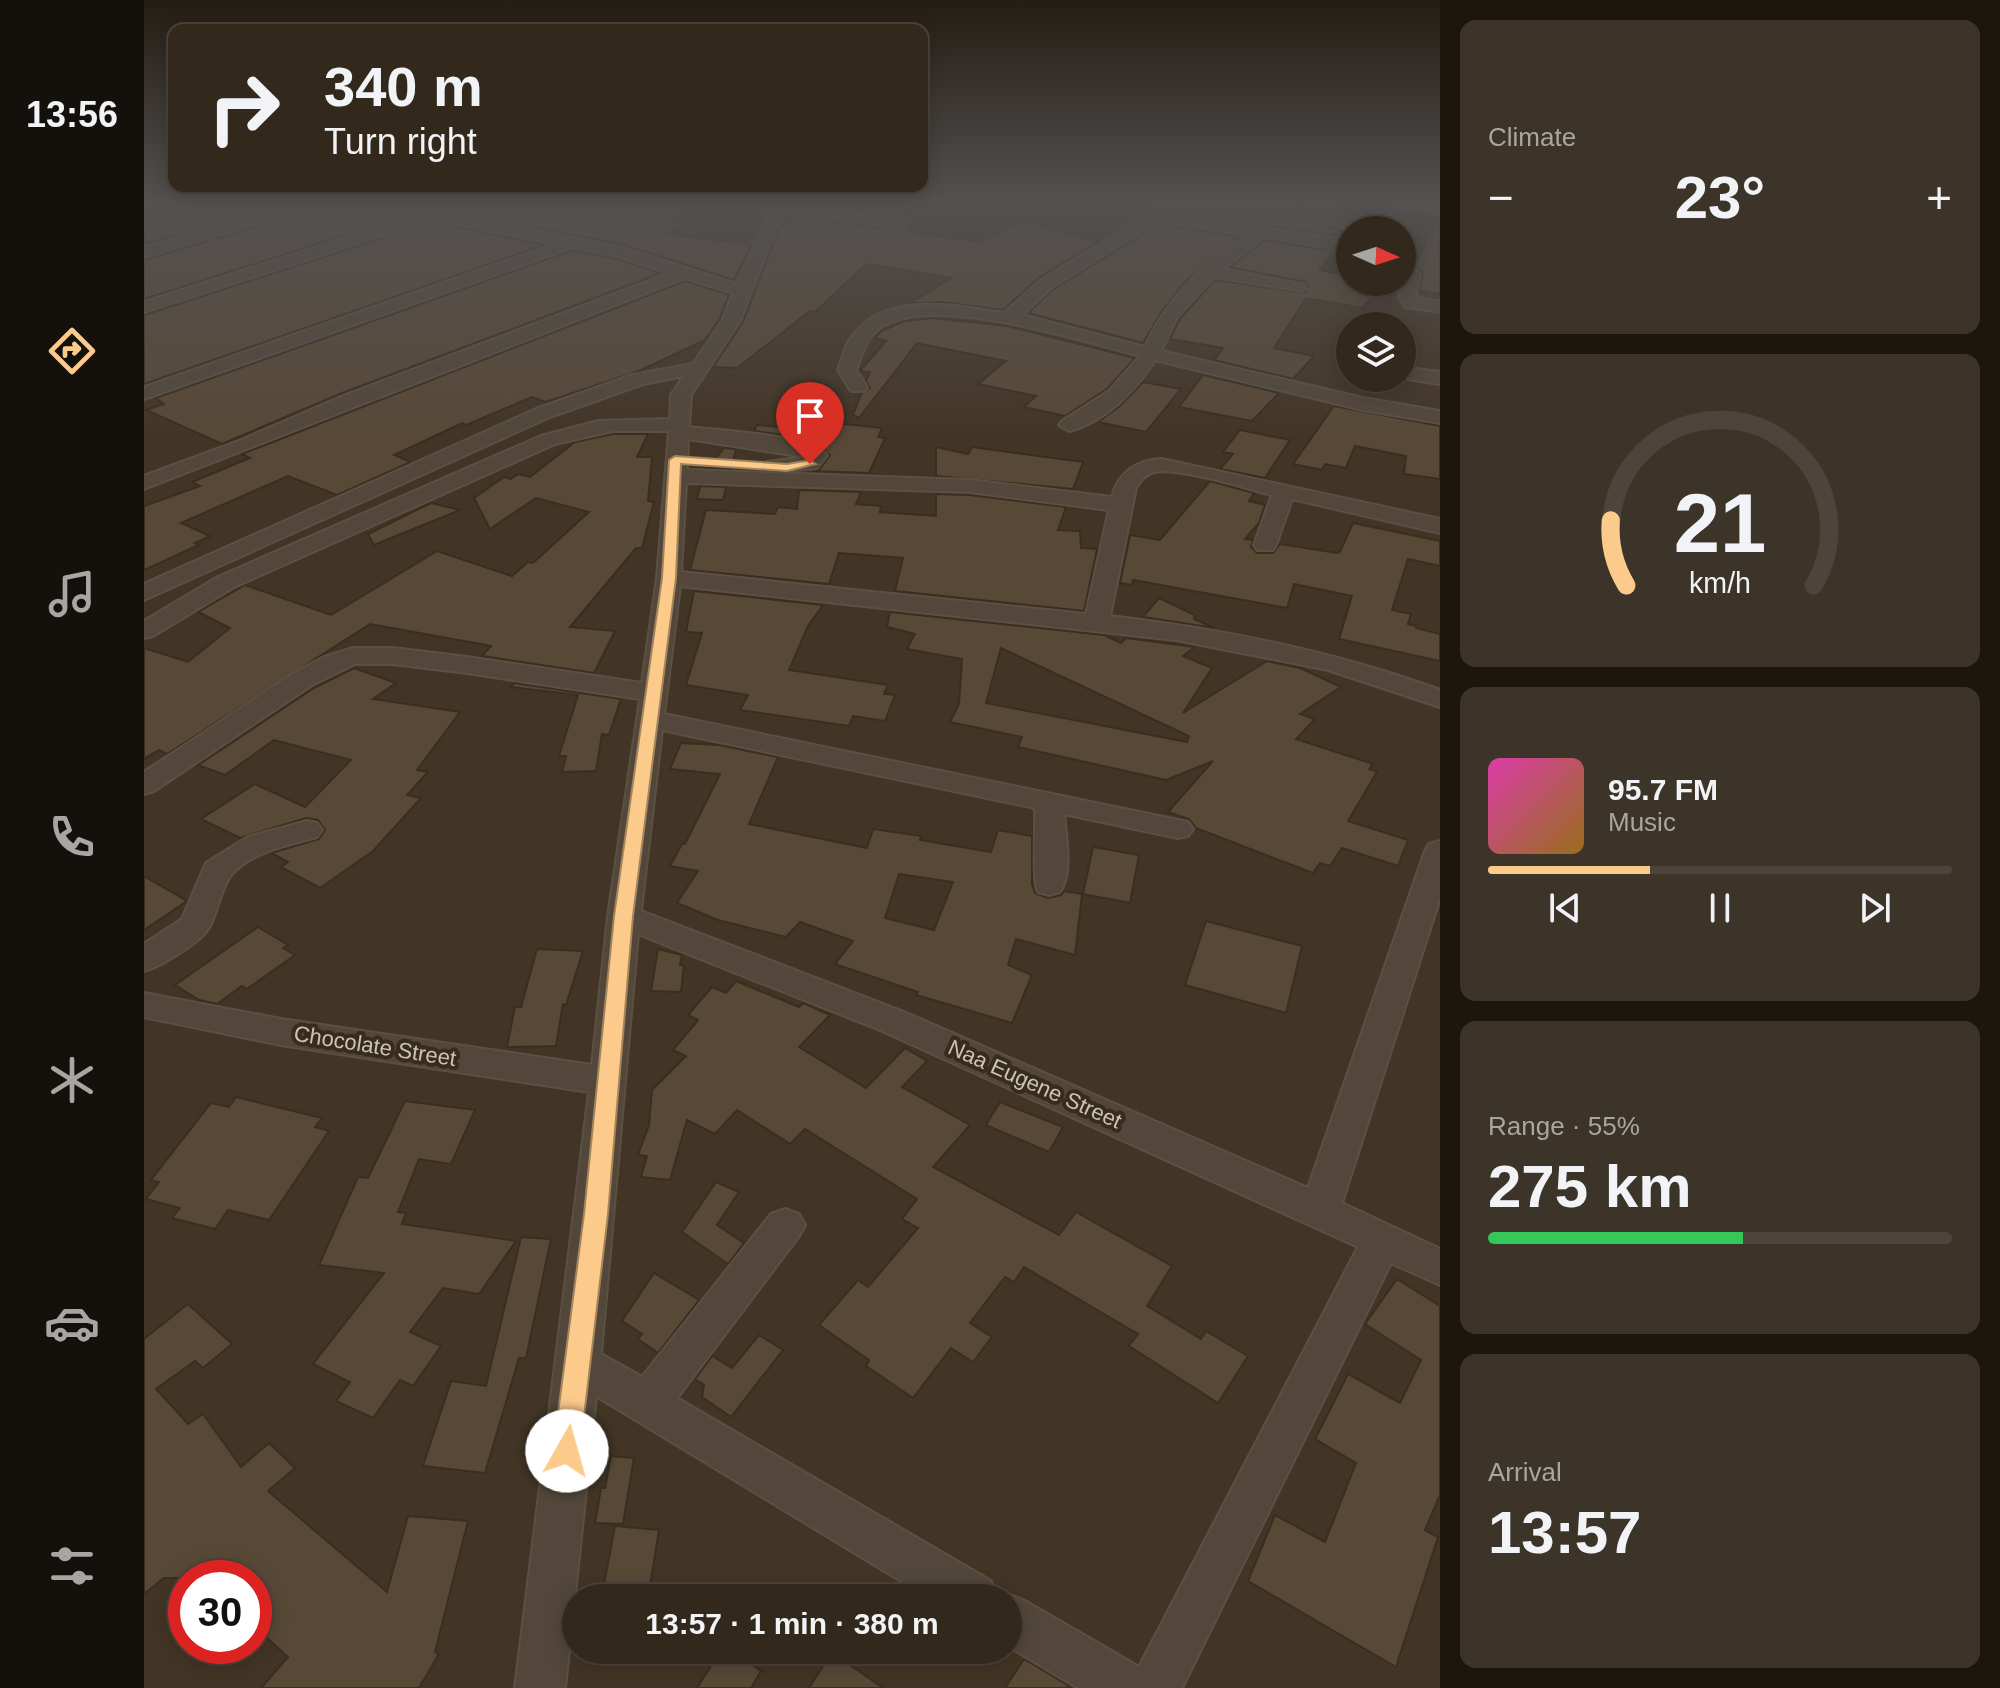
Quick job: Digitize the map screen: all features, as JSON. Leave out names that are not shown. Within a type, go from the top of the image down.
[{"type":"street","points":[[144,307],[224,282]]},
{"type":"street","points":[[144,393],[461,282]]},
{"type":"street","points":[[144,483],[246,445],[350,400],[661,282]]},
{"type":"street","points":[[715,282],[742,291]]},
{"type":"street","points":[[540,1688],[596,1214],[624,916],[669,578],[681,395],[731,321],[746,282]]},
{"type":"street","points":[[1016,320],[1010,317],[1011,313],[1049,282]]},
{"type":"street","points":[[1069,425],[1093,415],[1112,399],[1151,353],[1171,313],[1200,282]]},
{"type":"street","points":[[1266,282],[1298,288]]},
{"type":"street","points":[[1407,296],[1411,303],[1440,307]]},
{"type":"street","points":[[858,387],[847,370],[851,353],[861,334],[880,319],[909,308],[1016,320],[1299,389],[1440,417]]},
{"type":"street","points":[[144,593],[543,413],[639,379],[699,368]]},
{"type":"street","points":[[1416,375],[1440,378]]},
{"type":"street","points":[[1299,389],[1336,382]]},
{"type":"street","points":[[144,631],[226,582],[548,440],[588,426],[613,423],[712,462],[787,467],[810,464],[817,455],[802,448],[722,438],[677,448]]},
{"type":"street","points":[[712,462],[722,438]]},
{"type":"street","points":[[677,448],[1122,505]]},
{"type":"street","points":[[1097,621],[1130,477],[1136,471],[1151,466],[1179,467],[1440,526]]},
{"type":"street","points":[[1265,545],[1284,492]]},
{"type":"street","points":[[669,578],[1097,621],[1241,642],[1337,664],[1440,699]]},
{"type":"street","points":[[144,785],[333,662],[353,656],[393,656],[467,665],[651,706],[1049,803],[1178,829]]},
{"type":"street","points":[[1049,803],[1052,844],[1049,885]]},
{"type":"street","points":[[144,960],[195,925],[217,870],[259,844],[307,830]]},
{"type":"street","points":[[1320,1210],[1440,851]]},
{"type":"street","name":"Naa Eugene Street","points":[[624,916],[892,1021],[1320,1210],[1440,1268]]},
{"type":"street","name":"Chocolate Street","points":[[144,1005],[281,1032],[608,1081]]},
{"type":"street","points":[[647,1404],[785,1225]]},
{"type":"street","points":[[1155,1688],[1381,1242]]},
{"type":"street","points":[[577,1362],[950,1584]]},
{"type":"street","points":[[1022,1626],[1126,1688]]},
{"type":"building","points":[[144,282],[198,282],[144,299]]},
{"type":"building","points":[[247,282],[438,282],[144,384],[144,315]]},
{"type":"building","points":[[483,282],[638,282],[342,393],[222,444],[146,410],[164,404],[156,398]]},
{"type":"building","points":[[683,282],[729,295],[719,320],[705,340],[639,371],[546,402],[532,397],[466,425],[462,423],[394,455],[411,462],[337,495],[288,476],[181,523],[210,536],[195,543],[199,545],[144,570],[144,506],[200,486],[192,482],[250,458],[242,454]]},
{"type":"building","points":[[758,282],[847,282],[815,312],[810,311],[737,368],[713,367],[743,322]]},
{"type":"building","points":[[945,282],[1034,282],[1003,310],[942,302],[911,303]]},
{"type":"building","points":[[1066,282],[1185,282],[1162,311],[1143,343],[1028,313]]},
{"type":"building","points":[[1213,282],[1306,293],[1308,286],[1304,282],[1336,282],[1336,296],[1374,296],[1362,308],[1306,298],[1274,348],[1314,356],[1293,379],[1214,360],[1223,348],[1170,339],[1180,319]]},
{"type":"building","points":[[1421,282],[1440,282],[1440,294],[1419,290]]},
{"type":"building","points":[[934,318],[1007,326],[1135,358],[1107,389],[1065,416],[1024,407],[1036,396],[978,384],[1006,361],[917,343],[859,418],[853,415],[861,394],[870,388],[866,381],[870,372],[860,371],[886,341],[874,338],[904,321]]},
{"type":"building","points":[[1203,375],[1279,393],[1252,421],[1179,407]]},
{"type":"building","points":[[1143,382],[1181,389],[1146,432],[1098,422],[1120,406]]},
{"type":"building","points":[[1334,406],[1440,426],[1440,479],[1404,474],[1406,456],[1355,446],[1346,468],[1325,464],[1322,470],[1293,464]]},
{"type":"building","points":[[835,423],[882,428],[878,437],[885,438],[869,473],[812,471],[819,470],[830,455],[819,446],[784,435],[754,431],[757,425],[830,432]]},
{"type":"building","points":[[1240,430],[1290,440],[1265,478],[1220,469],[1233,454],[1223,452]]},
{"type":"building","points":[[613,434],[648,434],[637,457],[652,457],[648,501],[654,502],[642,548],[636,548],[570,627],[615,631],[594,673],[482,656],[491,646],[370,624],[167,754],[159,750],[144,759],[144,648],[188,662],[230,628],[198,612],[245,585],[331,615],[437,551],[512,576],[528,562],[533,563],[589,512],[536,498],[490,529],[474,498],[504,477],[511,479],[518,474],[530,477],[575,442]]},
{"type":"building","points":[[936,447],[968,454],[972,447],[1083,462],[1073,489],[936,476]]},
{"type":"building","points":[[724,448],[736,449],[731,469],[708,468]]},
{"type":"building","points":[[1210,481],[1254,493],[1249,501],[1265,505],[1259,523],[1245,539],[1253,540],[1251,547],[1257,553],[1273,553],[1280,544],[1337,553],[1353,523],[1440,541],[1440,566],[1408,559],[1392,610],[1411,614],[1408,624],[1416,628],[1440,634],[1440,661],[1339,639],[1352,596],[1294,584],[1287,608],[1133,580],[1132,585],[1120,583],[1130,535],[1160,540]]},
{"type":"building","points":[[700,486],[726,487],[723,500],[697,499]]},
{"type":"building","points":[[799,490],[861,492],[856,504],[881,506],[880,512],[936,516],[936,494],[1066,507],[1058,530],[1080,531],[1081,548],[1097,549],[1084,611],[895,591],[903,558],[839,553],[829,584],[690,570],[706,510],[775,514],[778,507],[797,509]]},
{"type":"building","points":[[431,503],[460,510],[374,545],[368,534]]},
{"type":"building","points":[[694,591],[823,605],[808,626],[789,670],[888,685],[884,694],[895,695],[885,721],[853,716],[849,726],[740,710],[748,695],[686,685],[702,633],[686,632]]},
{"type":"building","points":[[1159,598],[1195,615],[1194,619],[1214,628],[1143,617]]},
{"type":"building","points":[[890,612],[1104,635],[1121,643],[1126,638],[1195,647],[1183,656],[1212,668],[1183,713],[1267,661],[1300,668],[1341,687],[1300,714],[1315,719],[1296,739],[1373,764],[1369,769],[1377,772],[1348,821],[1408,840],[1398,866],[1342,848],[1330,866],[1320,863],[1313,873],[1196,828],[1189,819],[1168,812],[1213,761],[1166,780],[1018,747],[1022,737],[950,722],[959,704],[962,659],[907,649],[915,634],[887,627]],"holes":[[[1001,648],[1189,736],[1187,742],[986,703]]]},
{"type":"building","points":[[354,668],[396,683],[373,699],[460,712],[417,770],[428,772],[407,795],[421,798],[373,851],[320,888],[281,867],[288,862],[271,853],[319,839],[325,830],[318,820],[306,818],[240,838],[201,819],[255,784],[305,807],[351,760],[274,740],[225,775],[198,765],[314,688]]},
{"type":"building","points":[[514,683],[621,699],[609,735],[602,734],[596,771],[562,772],[566,756],[559,756],[578,695],[511,687]]},
{"type":"building","points":[[681,743],[719,745],[778,757],[749,824],[867,848],[873,829],[991,852],[998,830],[1032,836],[1032,884],[1035,893],[1048,898],[1061,895],[1064,891],[1082,894],[1075,955],[1016,939],[1008,965],[1032,975],[1012,1023],[916,995],[918,992],[835,964],[853,941],[800,922],[786,937],[718,920],[677,903],[698,871],[670,866],[682,844],[685,844],[720,774],[670,769]],"holes":[[[899,874],[953,882],[934,930],[885,918]]]},
{"type":"building","points":[[1093,847],[1139,855],[1130,903],[1083,894]]},
{"type":"building","points":[[144,876],[187,901],[144,930]]},
{"type":"building","points":[[1206,921],[1302,946],[1286,1013],[1185,985]]},
{"type":"building","points":[[258,927],[288,945],[283,948],[295,955],[247,989],[242,986],[217,1004],[199,1000],[175,985]]},
{"type":"building","points":[[537,949],[583,951],[566,1005],[563,1004],[556,1046],[507,1047],[515,1007],[521,1007]]},
{"type":"building","points":[[658,949],[682,955],[681,992],[651,991]]},
{"type":"building","points":[[736,981],[799,1007],[803,1003],[830,1015],[799,1047],[866,1088],[905,1048],[927,1061],[902,1087],[970,1125],[933,1167],[1059,1235],[1076,1212],[1172,1266],[1147,1306],[1201,1339],[1206,1331],[1248,1356],[1218,1403],[1129,1346],[1138,1334],[1024,1267],[1014,1282],[1005,1277],[970,1323],[992,1337],[973,1362],[951,1348],[913,1398],[866,1366],[869,1360],[819,1325],[858,1280],[868,1287],[918,1228],[902,1219],[917,1199],[805,1129],[790,1144],[737,1110],[715,1134],[687,1120],[670,1180],[641,1177],[647,1156],[638,1155],[649,1125],[652,1090],[686,1056],[673,1050],[698,1020],[688,1015],[712,987],[726,993]]},
{"type":"building","points":[[236,1097],[322,1118],[315,1127],[329,1131],[269,1220],[228,1210],[215,1229],[172,1218],[180,1208],[146,1199],[159,1182],[151,1180],[211,1103],[229,1107]]},
{"type":"building","points":[[405,1101],[475,1110],[451,1164],[419,1159],[398,1212],[406,1213],[402,1224],[516,1241],[479,1294],[443,1288],[410,1332],[441,1346],[413,1386],[400,1380],[373,1418],[336,1401],[350,1382],[313,1364],[384,1273],[319,1265],[358,1177],[368,1178]]},
{"type":"building","points":[[1000,1102],[1063,1127],[1049,1152],[986,1125]]},
{"type":"building","points":[[716,1182],[739,1192],[717,1225],[744,1243],[728,1264],[682,1232]]},
{"type":"building","points":[[521,1237],[551,1239],[526,1358],[519,1358],[485,1473],[423,1466],[451,1381],[486,1386]]},
{"type":"building","points":[[654,1273],[699,1300],[658,1353],[638,1339],[642,1334],[622,1321]]},
{"type":"building","points":[[1397,1279],[1440,1306],[1440,1495],[1425,1530],[1438,1537],[1396,1667],[1248,1581],[1275,1515],[1325,1542],[1356,1463],[1315,1439],[1348,1374],[1400,1403],[1421,1360],[1365,1324]]},
{"type":"building","points":[[188,1304],[232,1344],[203,1368],[195,1361],[156,1389],[188,1424],[203,1414],[241,1467],[269,1443],[295,1468],[268,1491],[387,1592],[408,1516],[468,1521],[435,1652],[439,1654],[419,1688],[261,1688],[288,1657],[272,1642],[272,1560],[168,1560],[168,1578],[144,1594],[144,1339]]},
{"type":"building","points":[[759,1335],[783,1350],[731,1417],[702,1397],[704,1385],[695,1379],[712,1356],[732,1368]]},
{"type":"building","points":[[611,1456],[634,1458],[623,1524],[595,1523]]},
{"type":"building","points":[[615,1526],[659,1530],[650,1584],[604,1584]]},
{"type":"building","points":[[1024,1659],[1071,1688],[1005,1688]]},
{"type":"building","points":[[712,1664],[751,1664],[761,1671],[751,1688],[697,1688]]},
{"type":"building","points":[[824,1664],[849,1664],[883,1688],[809,1688]]},
{"type":"route","points":[[567,1451],[596,1214],[624,916],[669,578],[675,460],[787,467],[810,464]]}]
